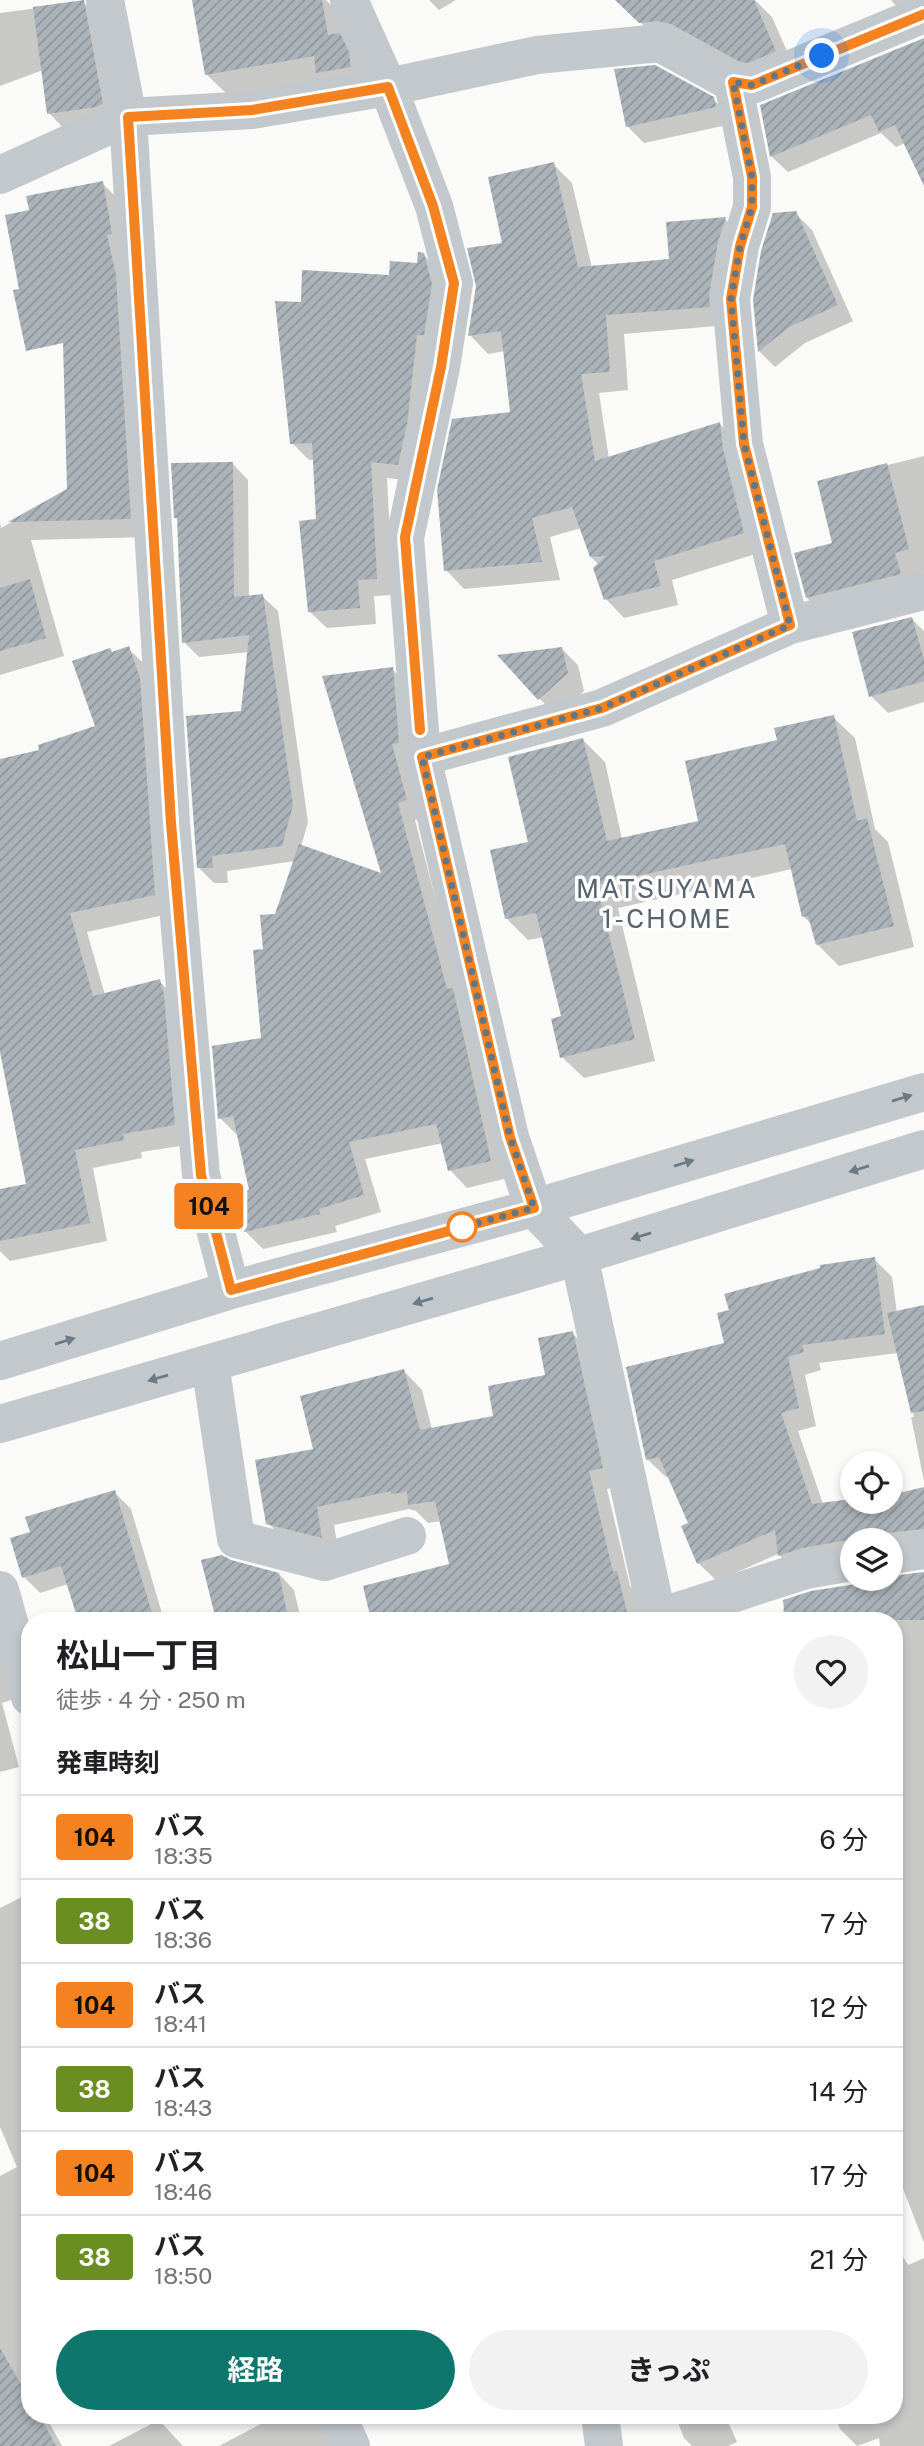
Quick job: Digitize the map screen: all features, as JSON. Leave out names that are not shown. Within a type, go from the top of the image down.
[{"type":"street","points":[[105,0],[128,117],[171,823],[201,1175],[231,1290]]},
{"type":"street","points":[[349,0],[388,87],[433,206],[454,283],[441,367],[405,537],[422,757],[510,1137],[534,1208],[579,1256],[653,1612]]},
{"type":"street","points":[[0,175],[128,117],[252,110],[388,87],[537,55],[660,43],[733,82],[752,85],[924,14]]},
{"type":"street","points":[[733,82],[752,177],[752,207],[740,246],[731,299],[744,444],[790,625]]},
{"type":"street","points":[[422,757],[602,708],[790,625],[924,591]]},
{"type":"street","points":[[0,1361],[231,1290],[534,1208],[924,1092]]},
{"type":"street","points":[[0,1424],[579,1256],[924,1149]]},
{"type":"street","points":[[210,1363],[236,1539],[326,1562],[407,1536]]},
{"type":"street","points":[[903,1553],[924,1550]]},
{"type":"street","points":[[679,1612],[806,1570],[840,1564]]},
{"type":"street","points":[[0,1590],[21,1665]]},
{"type":"street","points":[[341,2424],[351,2446]]},
{"type":"street","points":[[601,2424],[604,2446]]},
{"type":"building","points":[[84,0],[103,104],[47,114],[33,7]]},
{"type":"building","points":[[192,0],[322,0],[328,35],[340,33],[349,52],[351,67],[316,73],[314,56],[205,75]]},
{"type":"building","points":[[615,0],[754,0],[776,51],[749,63],[740,62],[671,24],[658,21],[639,23]]},
{"type":"building","points":[[924,38],[924,186],[895,125],[879,132],[871,115],[770,157],[760,105]]},
{"type":"building","points":[[655,65],[714,97],[716,107],[626,127],[614,69]]},
{"type":"building","points":[[554,162],[578,267],[669,259],[666,222],[726,217],[718,242],[709,295],[710,307],[606,315],[610,372],[581,374],[595,461],[720,422],[723,449],[744,533],[654,561],[661,586],[604,600],[593,568],[606,556],[590,557],[572,507],[532,518],[542,562],[444,571],[437,490],[452,419],[510,412],[501,331],[468,336],[476,286],[467,248],[502,243],[488,177]]},
{"type":"building","points":[[103,181],[112,234],[107,235],[116,275],[131,519],[8,522],[67,489],[63,343],[26,351],[13,290],[19,289],[5,215],[29,210],[26,196]]},
{"type":"building","points":[[796,211],[838,305],[789,327],[758,352],[753,300],[761,251],[773,213]]},
{"type":"building","points":[[418,252],[424,253],[432,284],[424,335],[417,335],[407,424],[398,465],[371,462],[377,579],[358,580],[360,608],[308,612],[299,521],[316,519],[312,443],[290,444],[275,301],[301,302],[302,270],[389,275],[390,261],[417,263]]},
{"type":"building","points":[[233,462],[234,597],[263,594],[293,805],[282,846],[212,856],[213,868],[197,868],[186,716],[241,711],[249,635],[182,643],[177,518],[174,518],[171,463]]},
{"type":"building","points":[[887,463],[909,549],[895,553],[901,574],[806,598],[794,553],[832,543],[817,481]]},
{"type":"building","points":[[30,579],[46,638],[0,651],[0,588]]},
{"type":"building","points":[[912,617],[924,660],[924,681],[869,697],[852,632]]},
{"type":"building","points":[[129,646],[140,678],[155,895],[70,913],[93,996],[160,979],[164,995],[175,1125],[123,1134],[124,1140],[75,1150],[90,1223],[0,1241],[0,1189],[26,1184],[0,1052],[0,759],[39,750],[38,745],[95,726],[72,661],[110,648],[112,652]]},
{"type":"building","points":[[562,647],[568,673],[538,700],[497,655]]},
{"type":"building","points":[[393,667],[399,743],[392,744],[407,800],[398,803],[447,989],[453,988],[491,1161],[448,1171],[436,1124],[349,1142],[364,1195],[319,1209],[320,1214],[244,1232],[235,1193],[249,1190],[233,1116],[218,1119],[212,1046],[261,1038],[253,950],[263,949],[260,915],[275,914],[299,844],[381,873],[322,676]]},
{"type":"building","points":[[834,715],[857,821],[867,818],[894,926],[816,945],[808,916],[802,917],[785,844],[600,884],[597,887],[635,1039],[560,1058],[551,1019],[561,1016],[536,913],[505,919],[490,850],[528,842],[508,757],[583,738],[607,841],[698,821],[685,761],[777,740],[774,728]]},
{"type":"building","points":[[875,1257],[885,1334],[802,1345],[804,1352],[788,1357],[799,1408],[781,1413],[812,1504],[840,1500],[840,1514],[903,1514],[903,1492],[924,1487],[924,1529],[903,1531],[903,1528],[840,1528],[840,1541],[802,1548],[778,1556],[775,1530],[697,1564],[681,1526],[688,1523],[659,1457],[646,1460],[626,1367],[724,1343],[717,1313],[729,1310],[724,1294],[820,1268],[820,1265]]},
{"type":"building","points":[[924,1305],[924,1411],[911,1413],[887,1313]]},
{"type":"building","points":[[573,1331],[603,1468],[589,1471],[613,1572],[617,1571],[627,1612],[369,1612],[363,1586],[449,1564],[435,1501],[408,1505],[407,1492],[391,1494],[391,1491],[317,1507],[322,1538],[266,1524],[255,1460],[313,1449],[300,1396],[404,1369],[420,1430],[493,1416],[488,1386],[545,1375],[538,1338]]},
{"type":"building","points":[[115,1490],[152,1612],[75,1612],[61,1566],[22,1578],[10,1538],[30,1532],[25,1517]]},
{"type":"building","points":[[222,1555],[279,1573],[287,1612],[214,1612],[201,1560]]},
{"type":"building","points":[[924,1572],[924,1620],[903,1620],[903,1612],[784,1612],[783,1600],[811,1591],[840,1586],[840,1591],[903,1591],[903,1575]]},
{"type":"building","points":[[0,2348],[21,2384],[21,2424],[44,2424],[56,2446],[0,2446]]},
{"type":"bus line","name":"104","points":[[420,730],[405,537],[441,367],[454,283],[433,206],[388,87],[252,110],[128,117],[171,823],[201,1175],[231,1290],[534,1208],[510,1137],[422,757],[602,708],[790,625],[744,444],[731,299],[740,246],[752,207],[752,177],[733,82],[752,85],[924,14]]},
{"type":"district","name":"MATSUYAMA 1-CHOME","points":[[667,903]]},
{"type":"route","points":[[462,1227],[458,1228],[534,1208],[510,1137],[422,757],[602,708],[790,625],[744,444],[731,299],[740,246],[752,207],[752,177],[733,82],[752,85],[822,56]]}]
